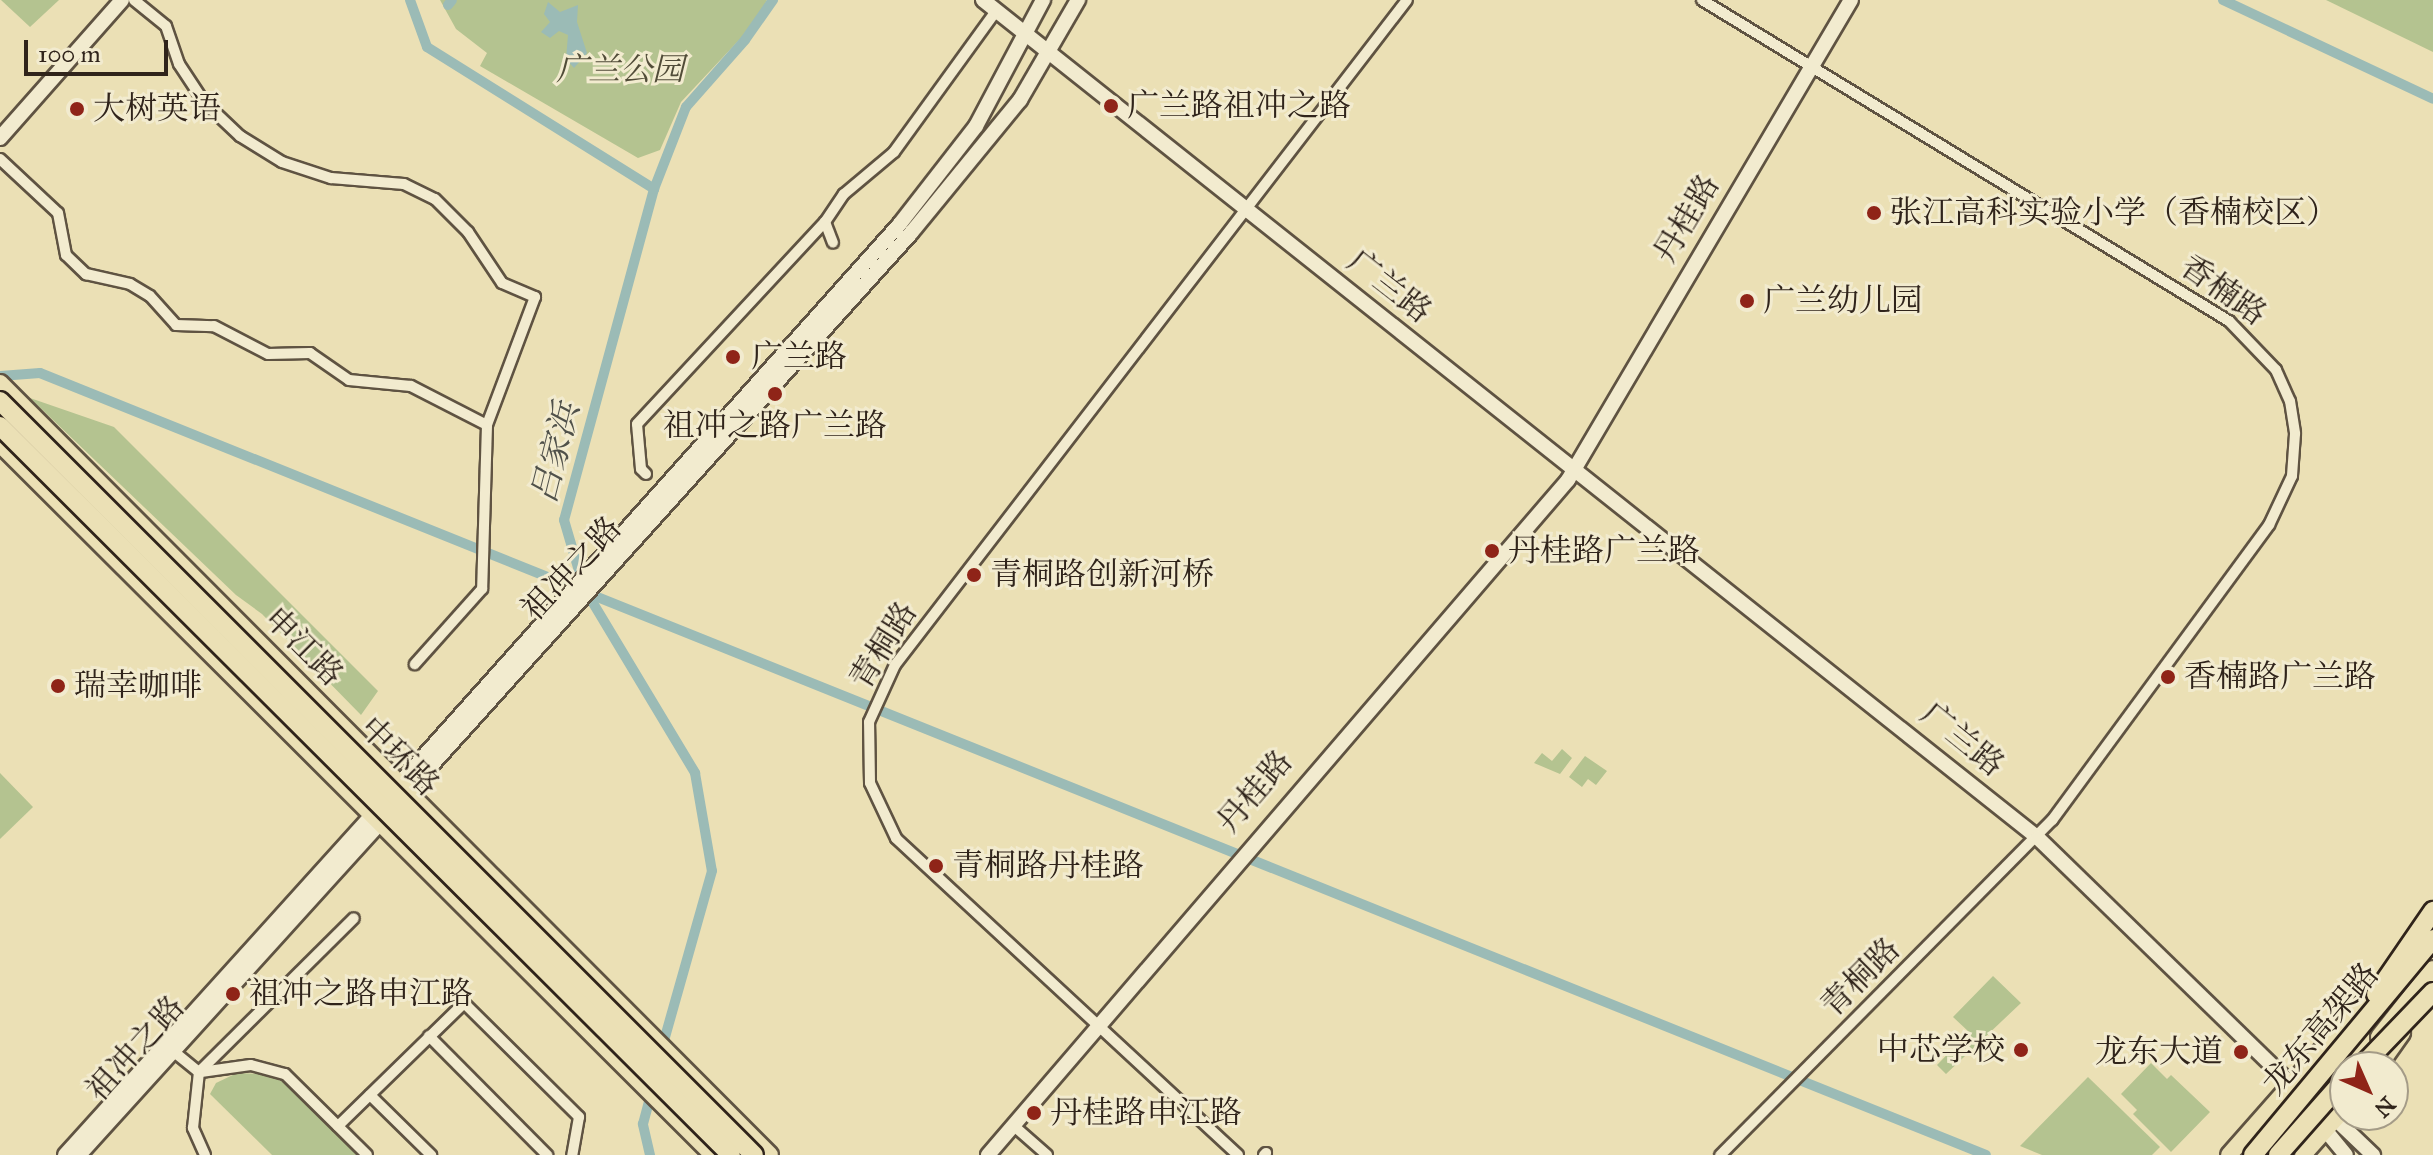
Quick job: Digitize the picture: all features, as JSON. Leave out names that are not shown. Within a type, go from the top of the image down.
[{"type":"highway","name":"中环路","points":[[9,401],[754,1155]]},
{"type":"highway","name":"中环路","points":[[0,426],[731,1155]]},
{"type":"highway","points":[[2320,1079],[2433,914]]},
{"type":"highway","name":"龙东高架路","points":[[2253,1155],[2320,1079],[2433,939]]},
{"type":"highway","name":"龙东高架路","points":[[2370,1051],[2433,970]]},
{"type":"highway","points":[[2374,1051],[2433,990]]},
{"type":"highway","name":"龙东高架路","points":[[2278,1155],[2329,1098]]},
{"type":"main road","name":"申江路","points":[[0,383],[9,401],[404,788],[770,1155]]},
{"type":"main road","points":[[0,444],[374,821],[713,1155]]},
{"type":"main road","points":[[2229,1155],[2346,1026],[2433,914]]},
{"type":"main road","points":[[2389,1051],[2433,990]]},
{"type":"main road","points":[[2303,1155],[2329,1126]]},
{"type":"street","points":[[0,138],[122,0]]},
{"type":"street","points":[[134,0],[166,26],[179,64],[204,102],[240,136],[282,162],[331,178],[404,184],[435,199],[468,232],[502,283],[535,297],[487,425],[482,589],[415,664]]},
{"type":"street","name":"广兰路","points":[[983,0],[994,5],[1497,399],[1573,467],[2038,838],[2290,1086]]},
{"type":"street","name":"祖冲之路","points":[[621,549],[943,171],[976,126],[1043,0]]},
{"type":"street","name":"祖冲之路","points":[[65,1155],[911,233],[991,138],[1052,52],[1078,0]]},
{"type":"street","points":[[1248,206],[1407,0]]},
{"type":"street","name":"香楠路","points":[[1702,0],[2229,321],[2267,356],[2290,401],[2295,456],[2276,513],[2038,838]]},
{"type":"street","name":"丹桂路","points":[[980,1155],[1096,1025],[1573,467],[1851,0]]},
{"type":"street","points":[[646,474],[641,469],[637,424],[825,222],[844,194],[894,152],[994,5]]},
{"type":"street","points":[[0,159],[58,213],[66,255],[86,274],[130,284],[150,296],[176,325],[214,326],[268,354],[310,353],[349,380],[411,386],[487,425]]},
{"type":"street","name":"青桐路","points":[[1238,1155],[896,838],[870,783],[869,722],[881,687],[1248,206]]},
{"type":"street","points":[[825,222],[833,243]]},
{"type":"street","name":"祖冲之路","points":[[79,1155],[374,821]]},
{"type":"street","name":"青桐路","points":[[1720,1155],[2038,838]]},
{"type":"street","points":[[205,1155],[193,1128],[199,1072],[354,918]]},
{"type":"street","points":[[338,1126],[429,1036],[467,1004],[579,1117],[572,1155]]},
{"type":"street","name":"丹桂路","points":[[988,1155],[1096,1025]]},
{"type":"street","points":[[429,1036],[547,1155]]},
{"type":"street","points":[[173,1051],[199,1072],[251,1065],[274,1070],[367,1155]]},
{"type":"street","points":[[2290,1086],[2329,1107]]},
{"type":"street","points":[[2290,1086],[2323,1133],[2346,1155]]},
{"type":"street","points":[[370,1095],[431,1155]]},
{"type":"street","points":[[1014,1126],[1047,1155]]},
{"type":"street","points":[[2355,1131],[2373,1155]]},
{"type":"green space","points":[[1,0],[59,0],[30,27]]},
{"type":"green space","name":"广兰公园","points":[[440,0],[767,0],[754,24],[681,102],[660,150],[638,158],[480,66],[487,53],[456,29]]},
{"type":"green space","points":[[2326,0],[2433,0],[2433,52]]},
{"type":"green space","points":[[30,398],[114,427],[378,691],[361,715],[262,614],[236,595]]},
{"type":"green space","points":[[1562,749],[1572,758],[1560,774],[1534,763],[1542,753],[1552,761]]},
{"type":"green space","points":[[1585,756],[1607,771],[1596,785],[1588,779],[1582,787],[1569,777]]},
{"type":"green space","points":[[0,773],[33,807],[0,839]]},
{"type":"green space","points":[[1993,976],[2021,1003],[1946,1074],[1937,1065],[1969,1032],[1953,1017]]},
{"type":"green space","points":[[2151,1063],[2167,1079],[2171,1075],[2210,1112],[2171,1152],[2133,1114],[2137,1110],[2121,1094]]},
{"type":"green space","points":[[237,1073],[267,1074],[285,1083],[358,1155],[272,1155],[210,1094],[216,1083]]},
{"type":"green space","points":[[2088,1077],[2160,1147],[2152,1155],[2042,1155],[2020,1146]]},
{"type":"water","points":[[548,2],[560,12],[578,5],[577,22],[587,53],[574,68],[566,59],[568,35],[559,31],[550,38],[541,32],[550,22],[544,14]]},
{"type":"waterway","name":"吕家浜","points":[[410,0],[427,47],[654,189],[564,520],[584,588],[695,773],[712,871],[662,1048]]},
{"type":"waterway","points":[[448,5],[452,0]]},
{"type":"waterway","points":[[654,189],[686,107],[745,40],[773,0]]},
{"type":"waterway","points":[[2223,0],[2433,99]]},
{"type":"waterway","points":[[0,376],[40,373],[1986,1155]]},
{"type":"waterway","name":"吕家浜","points":[[650,1155],[643,1124],[652,1091]]},
{"type":"place","name":"广兰路祖冲之路","points":[[1111,106]]},
{"type":"place","name":"大树英语","points":[[77,109]]},
{"type":"place","name":"张江高科实验小学（香楠校区）","points":[[1874,213]]},
{"type":"place","name":"广兰幼儿园","points":[[1747,301]]},
{"type":"place","name":"广兰路","points":[[733,357]]},
{"type":"place","name":"祖冲之路广兰路","points":[[775,394]]},
{"type":"place","name":"丹桂路广兰路","points":[[1492,551]]},
{"type":"place","name":"青桐路创新河桥","points":[[974,575]]},
{"type":"place","name":"香楠路广兰路","points":[[2168,677]]},
{"type":"place","name":"瑞幸咖啡","points":[[58,686]]},
{"type":"place","name":"青桐路丹桂路","points":[[936,866]]},
{"type":"place","name":"祖冲之路申江路","points":[[233,994]]},
{"type":"place","name":"中芯学校","points":[[2021,1050]]},
{"type":"place","name":"龙东大道","points":[[2241,1052]]},
{"type":"place","name":"丹桂路申江路","points":[[1034,1113]]}]
